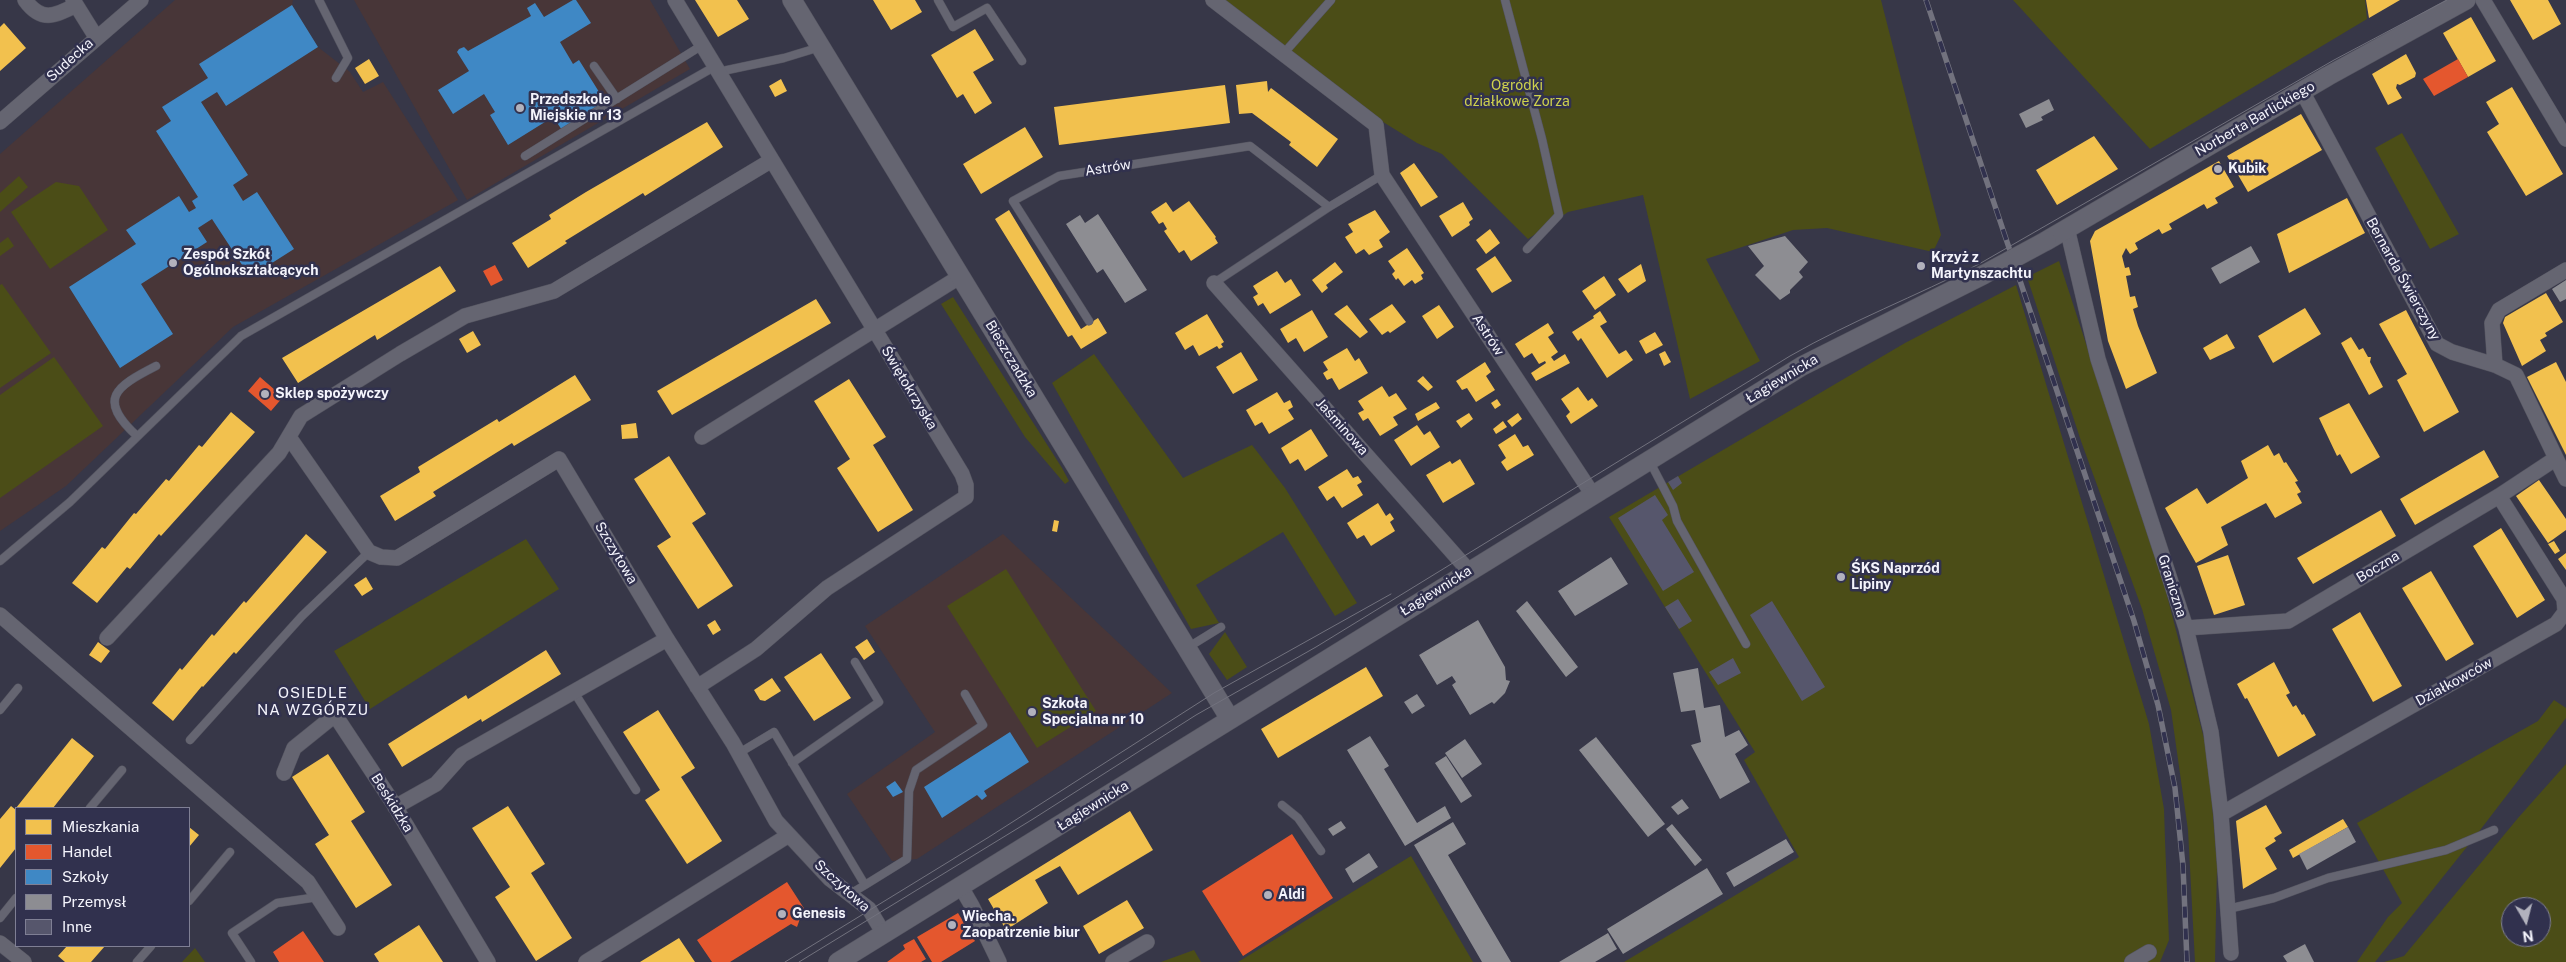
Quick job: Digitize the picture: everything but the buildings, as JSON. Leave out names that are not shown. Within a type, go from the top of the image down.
[{"type":"street","points":[[25,0],[33,11],[50,16],[74,2],[96,37]]},
{"type":"street","name":"Sudecka","points":[[0,122],[140,0]]},
{"type":"street","name":"Świętokrzyska","points":[[675,0],[701,46],[962,474],[966,485],[966,497],[827,588],[756,649],[697,687]]},
{"type":"street","name":"Bieszczadzka","points":[[792,0],[1230,719]]},
{"type":"street","name":"Astrów","points":[[1213,0],[1376,125],[1382,175],[1593,495]]},
{"type":"street","name":"Norberta Barlickiego","points":[[2046,241],[2302,91],[2466,0]]},
{"type":"street","points":[[2483,0],[2566,139]]},
{"type":"street","name":"Bernarda Świerczyny","points":[[2302,91],[2437,344],[2452,352],[2495,365],[2516,375],[2566,479]]},
{"type":"street","points":[[107,638],[279,453],[301,416],[465,316],[554,291],[772,160]]},
{"type":"street","name":"Graniczna","points":[[2067,228],[2098,359],[2186,628],[2211,732],[2221,814],[2231,953]]},
{"type":"street","name":"Łagiewnicka","points":[[838,962],[1196,743],[1230,719],[1802,366],[1983,276],[2046,241]]},
{"type":"street","points":[[2495,365],[2492,322],[2499,310],[2566,270]]},
{"type":"street","points":[[702,437],[961,276]]},
{"type":"street","name":"Jaśminowa","points":[[1214,283],[1469,571]]},
{"type":"street","points":[[289,437],[369,552]]},
{"type":"street","name":"Szczytowa","points":[[369,552],[381,557],[397,558],[559,459],[739,754],[776,821],[830,879],[869,909],[884,934]]},
{"type":"street","name":"Boczna","points":[[2186,628],[2288,620],[2499,496],[2555,459]]},
{"type":"street","name":"Działkowców","points":[[2221,814],[2556,624],[2565,612],[2564,599],[2499,496]]},
{"type":"street","points":[[0,616],[308,882],[338,928]]},
{"type":"street","points":[[395,807],[436,784],[462,756],[668,639]]},
{"type":"street","name":"Beskidzka","points":[[284,773],[294,748],[335,715],[395,807],[488,962]]},
{"type":"street","points":[[586,962],[789,835]]},
{"type":"street","points":[[960,888],[972,906],[999,962]]},
{"type":"street","points":[[1113,962],[1146,942]]},
{"type":"street","points":[[0,943],[24,962]]},
{"type":"street","points":[[2132,962],[2149,952]]},
{"type":"lane","points":[[319,0],[348,58],[336,78]]},
{"type":"lane","points":[[938,0],[953,28],[987,8],[1022,61]]},
{"type":"lane","points":[[1284,53],[1331,0]]},
{"type":"lane","points":[[1504,0],[1542,139],[1559,215],[1526,250]]},
{"type":"lane","points":[[525,156],[701,46]]},
{"type":"lane","points":[[0,562],[70,502],[241,336],[716,70],[784,58],[820,46]]},
{"type":"lane","points":[[594,66],[617,99]]},
{"type":"lane","name":"Astrów","points":[[1089,321],[1013,200],[1059,176],[1250,146],[1330,207]]},
{"type":"lane","points":[[1214,283],[1382,175]]},
{"type":"lane","points":[[137,436],[115,412],[113,404],[115,397],[123,386],[156,366]]},
{"type":"lane","points":[[1650,460],[1673,506],[1677,521],[1746,644]]},
{"type":"lane","points":[[190,740],[302,616],[369,552]]},
{"type":"lane","points":[[1187,648],[1221,627]]},
{"type":"lane","points":[[792,763],[879,702],[855,662]]},
{"type":"lane","points":[[0,710],[18,688]]},
{"type":"lane","points":[[574,692],[636,790]]},
{"type":"lane","points":[[850,894],[907,859],[909,791],[916,770],[983,725],[965,694]]},
{"type":"lane","points":[[739,754],[774,732],[865,885]]},
{"type":"lane","points":[[91,807],[122,770]]},
{"type":"lane","points":[[1282,805],[1298,818],[1322,851]]},
{"type":"lane","points":[[2228,909],[2274,898],[2328,878],[2446,850],[2494,830]]},
{"type":"lane","points":[[190,900],[230,852]]},
{"type":"lane","points":[[251,962],[232,933],[277,902],[318,898]]},
{"type":"lane","points":[[0,918],[15,899]]},
{"type":"lane","points":[[137,962],[150,947]]},
{"type":"shaded area","name":"Zespół Szkół Ogólnokształcących","points":[[175,0],[293,0],[292,5],[318,47],[350,72],[363,92],[383,82],[458,200],[233,327],[66,486],[0,531],[0,154]]},
{"type":"shaded area","name":"Przedszkole Miejskie nr 13","points":[[354,0],[650,0],[690,69],[467,200]]},
{"type":"shaded area","name":"Szkoła Specjalna nr 10","points":[[1003,534],[1172,693],[917,859],[892,861],[847,794],[935,732],[865,626]]},
{"type":"green space","name":"Ogródki działkowe Zorza","points":[[1225,0],[1881,0],[1941,235],[1933,252],[1827,228],[1793,230],[1706,259],[1760,361],[1690,399],[1643,195],[1568,212],[1528,239],[1442,154],[1417,143],[1346,99]]},
{"type":"green space","points":[[2013,0],[2365,0],[2367,19],[2150,149]]},
{"type":"green space","points":[[2402,133],[2459,234],[2430,249],[2375,148]]},
{"type":"green space","points":[[19,176],[28,187],[0,212],[0,193]]},
{"type":"green space","points":[[56,182],[79,186],[108,230],[50,269],[11,212]]},
{"type":"green space","points":[[8,237],[14,246],[0,256],[0,243]]},
{"type":"green space","points":[[2059,261],[2163,580],[2208,754],[2217,865],[2215,962],[2195,962],[2188,830],[2171,710],[2142,609],[2081,441],[2027,277]]},
{"type":"green space","points":[[2,284],[51,353],[0,388],[0,285]]},
{"type":"green space","name":"ŚKS Naprzód Lipiny","points":[[2016,285],[2149,724],[2164,809],[2169,940],[2160,962],[1624,962],[1799,857],[1744,760],[1755,752],[1609,517],[1905,343]]},
{"type":"green space","points":[[953,297],[1062,468],[1069,481],[1065,484],[1025,437],[941,304]]},
{"type":"green space","points":[[1094,354],[1183,478],[1252,445],[1285,488],[1357,603],[1335,616],[1283,532],[1196,585],[1219,623],[1191,629],[1052,383]]},
{"type":"green space","points":[[54,357],[103,426],[0,498],[0,395]]},
{"type":"green space","points":[[526,539],[559,589],[370,709],[334,651]]},
{"type":"green space","points":[[1006,569],[1096,711],[1037,748],[947,606]]},
{"type":"green space","points":[[1225,632],[1247,667],[1227,680],[1209,654]]},
{"type":"green space","points":[[2554,700],[2566,708],[2566,718],[2474,838],[2375,962],[2357,962],[2388,917],[2402,903],[2357,823],[2538,721]]},
{"type":"green space","points":[[2566,764],[2566,962],[2384,962],[2404,956],[2518,818]]},
{"type":"green space","points":[[1411,856],[1473,962],[1238,962]]},
{"type":"green space","points":[[195,948],[205,962],[182,962]]},
{"type":"green space","points":[[1194,950],[1201,962],[1161,962]]},
{"type":"tram line","points":[[799,962],[1033,819],[1196,715],[1316,647],[1790,356],[1836,331],[1979,264],[2334,60],[2447,0]]},
{"type":"tram line","points":[[785,962],[989,837],[1214,693],[1391,594]]},
{"type":"railway","points":[[1926,0],[2134,621],[2158,705],[2175,788],[2183,866],[2187,962]]},
{"type":"place","name":"Przedszkole Miejskie nr 13","points":[[520,108]]},
{"type":"place","name":"Kubik","points":[[2218,169]]},
{"type":"place","name":"Zespół Szkół Ogólnokształcących","points":[[173,263]]},
{"type":"place","name":"Krzyż z Martynszachtu","points":[[1921,266]]},
{"type":"place","name":"Sklep spożywczy","points":[[265,394]]},
{"type":"place","name":"ŚKS Naprzód Lipiny","points":[[1841,577]]},
{"type":"place","name":"Szkoła Specjalna nr 10","points":[[1032,712]]},
{"type":"place","name":"Aldi","points":[[1268,895]]},
{"type":"place","name":"Genesis","points":[[782,914]]},
{"type":"place","name":"Wiecha. Zaopatrzenie biur","points":[[952,925]]},
{"type":"district","name":"OSIEDLE NA WZGÓRZU","points":[[313,702]]}]
